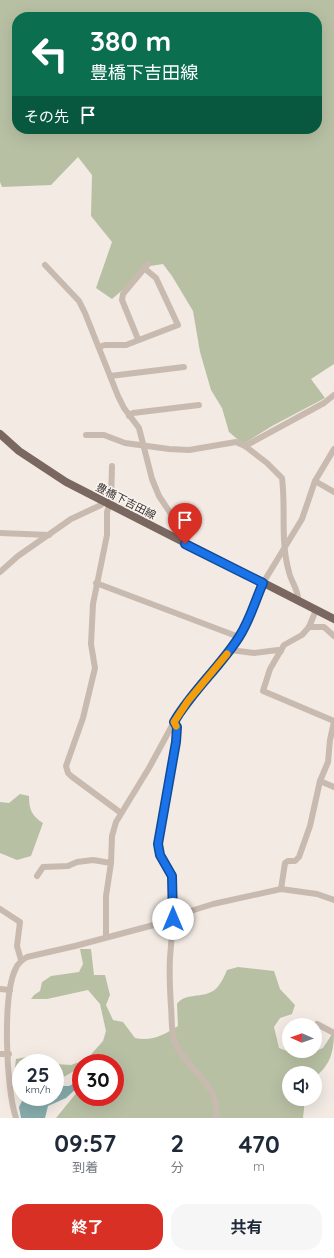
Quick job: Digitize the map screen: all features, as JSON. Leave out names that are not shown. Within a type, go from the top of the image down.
[{"type":"main road","name":"豊橋下吉田線","points":[[0,434],[45,470],[185,544],[334,619]]},
{"type":"street","points":[[46,265],[79,301],[124,408],[139,428],[145,447],[152,480],[163,503],[187,538],[185,544]]},
{"type":"street","points":[[99,347],[105,345],[126,345],[138,339],[178,325],[156,278],[146,266],[123,294],[122,300],[138,339]]},
{"type":"street","points":[[110,376],[184,367]]},
{"type":"street","points":[[245,446],[324,403],[334,394]]},
{"type":"street","points":[[129,416],[132,413],[199,405]]},
{"type":"street","points":[[86,435],[104,435],[125,444],[145,447],[189,450],[236,442],[245,446],[268,464],[282,478],[284,550],[289,574],[298,595],[298,601]]},
{"type":"street","points":[[106,937],[106,896],[111,863],[112,836],[121,813],[149,768],[174,722],[188,701],[230,650],[248,622],[263,583],[302,519],[314,482],[334,449]]},
{"type":"street","points":[[112,466],[106,503],[107,535],[96,583],[93,604],[91,644],[95,668],[83,718],[66,766],[68,773],[71,776],[121,813]]},
{"type":"street","points":[[314,482],[334,492]]},
{"type":"street","points":[[1,568],[71,519],[106,503]]},
{"type":"street","points":[[0,533],[49,535]]},
{"type":"street","points":[[96,583],[239,637]]},
{"type":"street","points":[[281,890],[285,863],[288,861],[295,861],[299,858],[310,826],[320,781],[328,762],[330,740],[334,721],[263,691],[270,669],[284,645],[292,639],[302,635],[309,627],[316,610]]},
{"type":"street","points":[[309,627],[324,627],[334,636]]},
{"type":"street","points":[[230,650],[254,653],[278,650],[281,651]]},
{"type":"street","points":[[174,722],[177,727],[176,742],[158,844],[160,855],[172,876],[173,919],[170,975],[174,1040],[181,1052],[216,1098],[216,1118]]},
{"type":"street","points":[[320,781],[334,787]]},
{"type":"street","points":[[37,876],[43,867],[68,866],[77,862],[93,860],[111,863]]},
{"type":"street","points":[[16,1118],[10,1094],[8,1012],[10,990],[16,967],[21,960],[27,957],[173,919],[181,914],[213,904],[281,890],[317,894],[334,900]]},
{"type":"street","points":[[0,909],[20,922],[17,946],[21,960]]},
{"type":"street","points":[[0,989],[10,990]]},
{"type":"street","points":[[322,1027],[334,1033]]},
{"type":"street","points":[[0,1054],[9,1054]]},
{"type":"green space","points":[[0,0],[334,0],[334,364],[311,379],[325,398],[272,426],[243,444],[229,432],[222,408],[211,390],[200,352],[193,311],[163,264],[144,267],[133,281],[112,299],[96,288],[112,242],[91,216],[92,175],[78,157],[51,185],[2,187],[0,182]]},
{"type":"green space","points":[[20,794],[29,796],[32,812],[36,818],[43,823],[31,856],[17,860],[0,853],[0,802],[9,803]]},
{"type":"green space","points":[[80,949],[91,949],[94,975],[105,975],[110,995],[106,1005],[113,1020],[123,1022],[135,1038],[141,1039],[158,1036],[178,1026],[177,1004],[184,998],[206,994],[214,990],[221,982],[227,970],[238,967],[274,971],[280,989],[295,1005],[292,1014],[280,1018],[274,1027],[279,1048],[282,1049],[282,1058],[322,1058],[322,1048],[334,1031],[332,1051],[328,1062],[322,1070],[322,1066],[282,1066],[282,1106],[304,1106],[303,1118],[56,1118],[72,1098],[72,1106],[124,1106],[124,1054],[91,1054],[103,1041],[106,1031],[100,1004],[88,990],[47,999],[31,999],[40,991],[42,982],[51,976],[79,972],[83,964]]},
{"type":"green space","points":[[64,1065],[71,1065],[72,1072],[64,1077]]},
{"type":"water","points":[[72,1084],[72,1092],[64,1099],[64,1086]]},
{"type":"water","points":[[48,1106],[45,1118],[21,1118],[19,1107]]},
{"type":"slow traffic","points":[[176,726],[174,722],[180,711],[227,654]]},
{"type":"route","points":[[173,919],[174,904],[172,876],[160,855],[158,844],[176,742],[177,727],[174,722],[180,711],[239,637],[248,622],[263,583],[185,544]]}]
